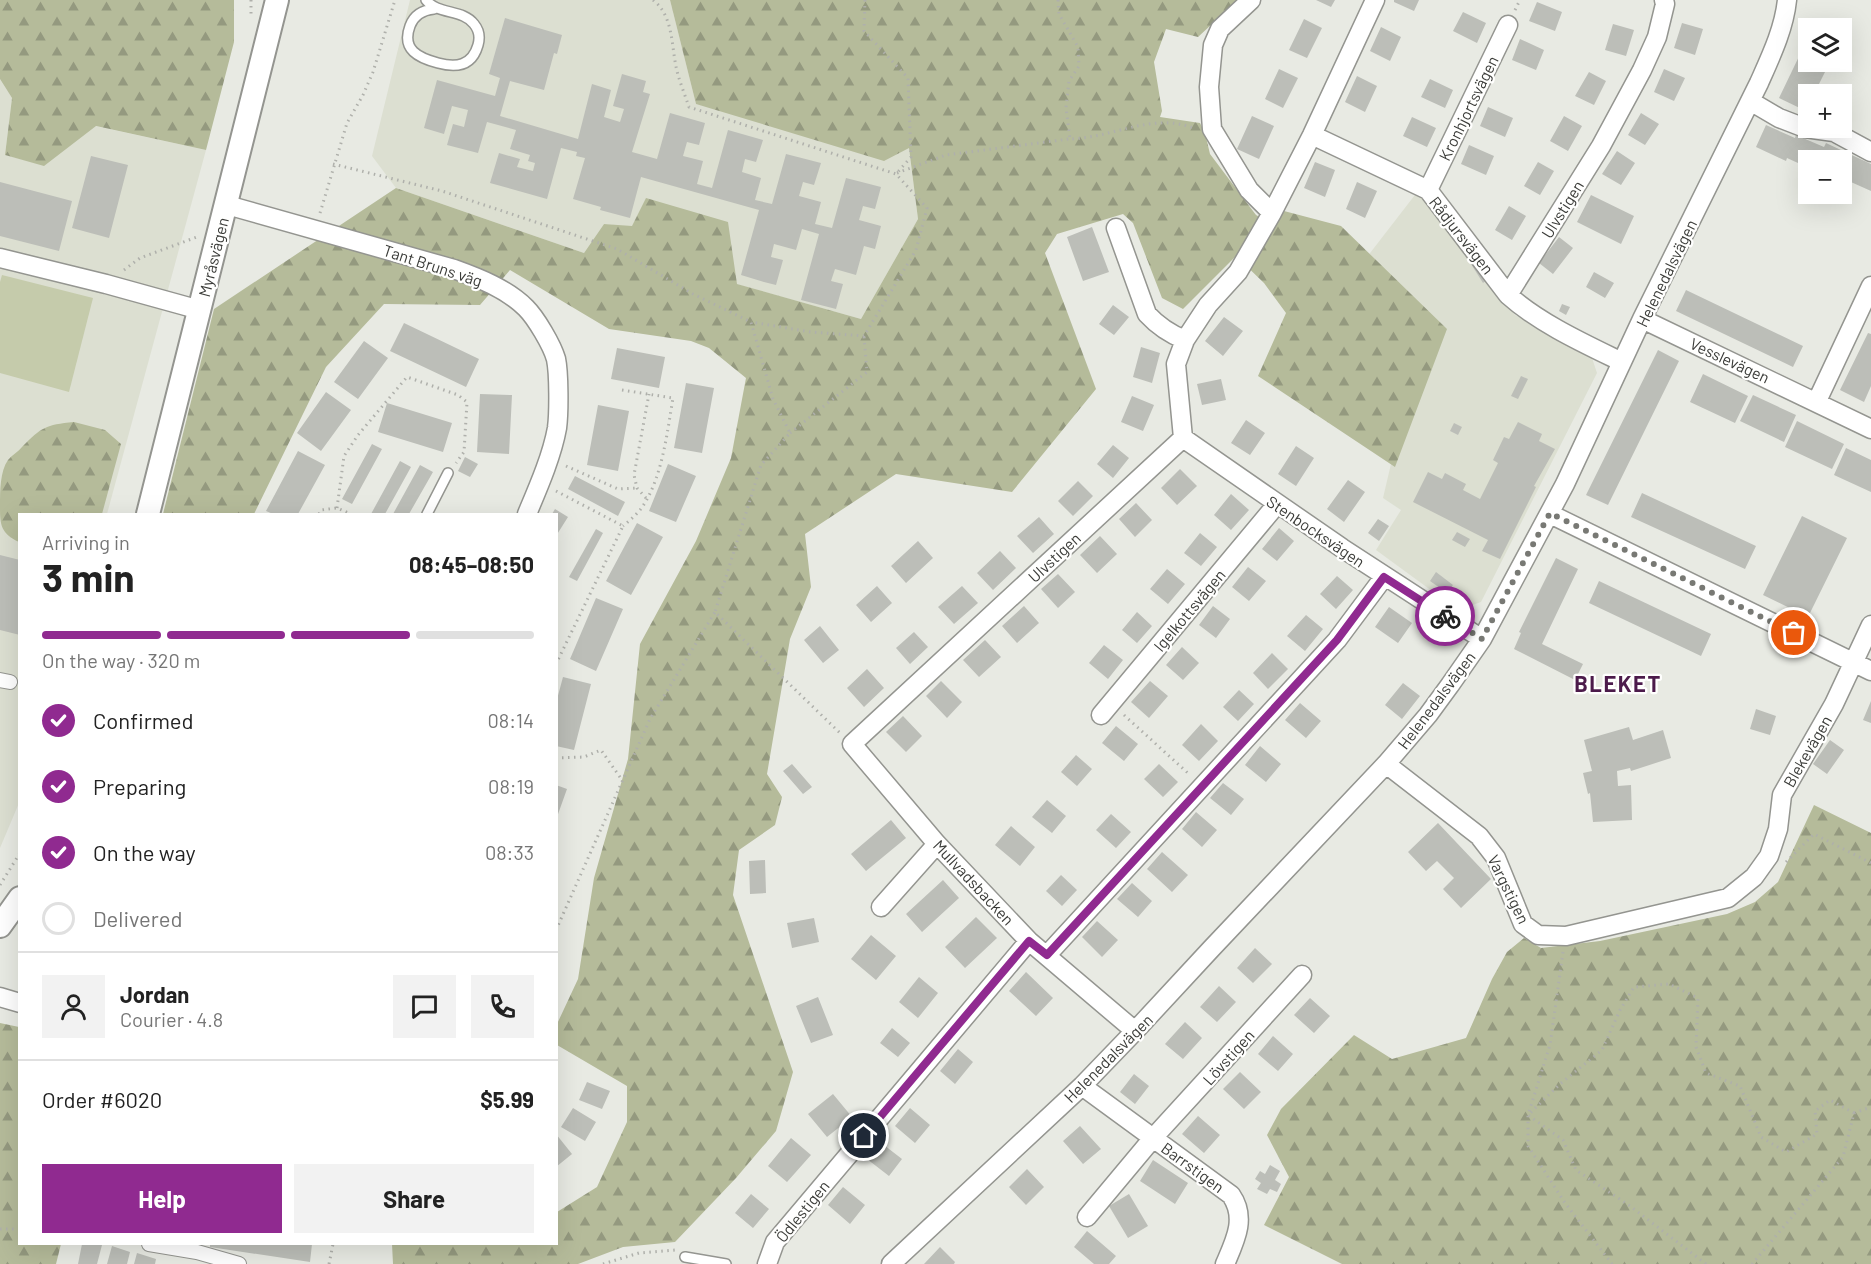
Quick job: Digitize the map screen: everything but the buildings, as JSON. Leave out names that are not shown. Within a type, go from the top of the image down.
[{"type":"street","name":"Myråsvägen","points":[[148,513],[277,0]]},
{"type":"street","points":[[1251,0],[1228,19],[1220,29],[1213,45],[1209,87],[1212,129],[1249,190],[1272,213]]},
{"type":"street","points":[[1183,438],[1176,364],[1185,340],[1208,305],[1238,272],[1272,213],[1312,135],[1375,0]]},
{"type":"street","name":"Ulvstigen","points":[[1508,295],[1601,146],[1642,70],[1657,38],[1664,0]]},
{"type":"street","name":"Helenedalsvägen","points":[[891,1264],[1082,1086],[1135,1031],[1386,764],[1428,715],[1482,639],[1550,513],[1642,319],[1750,101],[1776,43],[1786,13],[1787,0]]},
{"type":"street","name":"Kronhjortsvägen","points":[[1428,190],[1508,25]]},
{"type":"street","points":[[1750,101],[1805,128],[1834,132],[1871,152]]},
{"type":"street","name":"Rådjursvägen","points":[[1312,135],[1428,190],[1508,295]]},
{"type":"street","name":"Tant Bruns väg","points":[[227,205],[480,278],[527,309],[543,333],[556,360],[557,428],[540,483],[527,513]]},
{"type":"street","points":[[1116,228],[1147,314],[1157,324],[1185,340]]},
{"type":"street","points":[[0,258],[200,310]]},
{"type":"street","points":[[1817,401],[1871,286]]},
{"type":"street","points":[[1508,295],[1522,308],[1594,349],[1622,362]]},
{"type":"street","name":"Vesslevägen","points":[[1642,319],[1817,401],[1871,429]]},
{"type":"street","name":"Ulvstigen","points":[[852,744],[1183,438]]},
{"type":"street","name":"Stenbocksvägen","points":[[1183,438],[1384,577],[1482,639]]},
{"type":"street","name":"Igelkottsvägen","points":[[1106,709],[1277,504]]},
{"type":"street","points":[[1550,513],[1863,667],[1871,625]]},
{"type":"street","points":[[1047,955],[1337,640],[1384,577]]},
{"type":"street","name":"Blekevägen","points":[[1728,898],[1754,877],[1769,856],[1778,829],[1782,795],[1834,704],[1863,667]]},
{"type":"street","name":"Mullvadsbacken","points":[[852,744],[937,844],[1029,941],[1135,1031]]},
{"type":"street","name":"Vargstigen","points":[[1386,764],[1479,836],[1496,858],[1523,924],[1538,935],[1566,936],[1728,898]]},
{"type":"street","points":[[881,907],[937,844]]},
{"type":"street","points":[[0,926],[18,901]]},
{"type":"street","name":"Ödlestigen","points":[[767,1264],[774,1242],[1029,941]]},
{"type":"street","name":"Lövstigen","points":[[1153,1138],[1302,975]]},
{"type":"street","points":[[0,997],[18,1002]]},
{"type":"street","name":"Barrstigen","points":[[1082,1086],[1231,1195],[1238,1205],[1240,1221],[1235,1242],[1225,1264]]},
{"type":"street","name":"Barrstigen","points":[[1087,1217],[1153,1138]]},
{"type":"street","points":[[155,1245],[197,1252],[239,1264]]},
{"type":"lane","points":[[426,0],[435,9],[468,18],[475,25],[479,33],[478,47],[471,60],[453,67],[422,59],[413,52],[409,46],[409,28],[412,21],[424,10],[435,9]]},
{"type":"lane","points":[[428,513],[448,473]]},
{"type":"lane","points":[[685,1257],[726,1264]]},
{"type":"path","points":[[315,230],[346,123],[363,95],[373,72],[394,0]]},
{"type":"path","points":[[558,926],[650,719],[715,612],[761,465],[790,433],[867,372],[864,336],[916,250],[927,208],[896,174],[690,107],[677,70],[668,24],[660,5],[653,0]]},
{"type":"path","points":[[864,0],[864,31],[908,78],[911,157],[896,174]]},
{"type":"path","points":[[1058,0],[1059,14],[1078,47],[1079,66],[1070,81],[1066,108],[1070,138]]},
{"type":"path","points":[[896,174],[946,155],[1070,138],[1089,138],[1156,122],[1180,123],[1201,131],[1212,129]]},
{"type":"path","points":[[333,164],[442,191],[616,249],[693,294],[751,322],[811,332],[864,336]]},
{"type":"path","points":[[106,284],[140,258],[198,236]]},
{"type":"path","points":[[751,322],[773,399],[790,433]]},
{"type":"path","points":[[337,508],[344,456],[358,435],[407,376],[458,395],[467,402],[464,452],[448,473]]},
{"type":"path","points":[[558,660],[623,526],[640,509],[662,459],[673,398],[622,390]]},
{"type":"path","points":[[646,498],[637,488],[634,475],[649,394]]},
{"type":"path","points":[[548,459],[618,489],[637,488]]},
{"type":"path","points":[[540,483],[623,526]]},
{"type":"path","points":[[320,513],[321,510],[337,508],[349,513]]},
{"type":"path","points":[[715,612],[852,744]]},
{"type":"path","points":[[1106,709],[1202,786]]},
{"type":"path","points":[[558,758],[584,757],[601,750],[623,780]]},
{"type":"path","points":[[1783,866],[1814,834],[1871,862]]},
{"type":"path","points":[[0,885],[18,856]]},
{"type":"path","points":[[1566,936],[1550,1045],[1528,1115],[1528,1146],[1565,1203],[1612,1264]]},
{"type":"path","points":[[1528,1115],[1560,1084],[1602,1050],[1620,1010],[1634,987],[1669,984],[1698,998],[1696,1047],[1706,1072],[1740,1086],[1761,1137],[1786,1152],[1817,1134],[1815,1111],[1830,1100],[1854,1113],[1871,1107]]},
{"type":"path","points":[[1752,1264],[1843,1157],[1854,1113]]},
{"type":"path","points":[[1528,1115],[1563,1140],[1576,1170],[1630,1206],[1706,1264]]},
{"type":"path","points":[[0,1229],[18,1229]]},
{"type":"path","points":[[329,1264],[333,1245]]},
{"type":"path","points":[[603,1264],[639,1253],[682,1250],[685,1257]]},
{"type":"shaded area","points":[[410,0],[670,0],[696,104],[909,148],[918,219],[861,319],[736,284],[632,227],[604,224],[584,253],[396,188],[372,156]]},
{"type":"shaded area","points":[[0,79],[12,98],[5,155],[44,165],[95,126],[206,150],[107,513],[18,513],[18,805],[0,848]]},
{"type":"shaded area","points":[[1418,191],[1442,207],[1515,315],[1591,355],[1597,373],[1481,602],[1458,610],[1376,550],[1401,510],[1383,498],[1412,374],[1367,257]]},
{"type":"green space","points":[[0,0],[234,0],[234,42],[206,150],[96,126],[44,166],[5,155],[12,98],[0,79]]},
{"type":"green space","points":[[670,0],[1238,0],[1198,37],[1166,29],[1154,62],[1162,111],[1160,117],[1200,123],[1210,154],[1256,215],[1275,226],[1284,211],[1341,226],[1447,329],[1395,467],[1258,376],[1286,313],[1264,283],[1236,256],[1183,309],[1162,298],[1133,223],[1123,214],[1057,234],[1045,253],[1096,389],[1012,492],[896,474],[805,534],[811,587],[790,639],[767,774],[782,797],[775,825],[739,850],[733,895],[793,1072],[776,1131],[736,1178],[675,1242],[623,1247],[578,1264],[393,1264],[392,1245],[558,1245],[558,1211],[597,1187],[627,1122],[627,1086],[558,1046],[558,1022],[578,979],[594,878],[628,759],[640,644],[696,541],[731,458],[746,378],[709,348],[691,341],[609,329],[510,270],[480,305],[384,304],[326,367],[254,513],[163,513],[214,309],[396,188],[584,253],[604,224],[632,226],[646,198],[728,222],[737,284],[861,319],[918,219],[909,148],[884,161],[696,104]]},
{"type":"green space","points":[[2,275],[93,298],[69,392],[0,373],[0,282]]},
{"type":"green space","points":[[74,422],[105,430],[121,444],[102,513],[18,513],[18,542],[8,535],[1,523],[0,488],[5,465],[34,435],[56,424]]},
{"type":"green space","points":[[1814,805],[1871,833],[1871,1264],[1342,1264],[1264,1225],[1289,1177],[1267,1135],[1281,1109],[1354,1035],[1392,1059],[1466,1038],[1492,979],[1507,952],[1524,938],[1541,948],[1600,941],[1727,914],[1755,902],[1778,882]]},
{"type":"green space","points":[[0,1023],[18,1027],[18,1245],[61,1245],[56,1264],[0,1264]]},
{"type":"way so far","points":[[1445,616],[1482,639],[1550,513],[1794,633]]},
{"type":"district","name":"BLEKET","points":[[1618,683]]},
{"type":"route","points":[[864,1136],[1029,941],[1047,955],[1337,640],[1384,577],[1445,616]]}]
